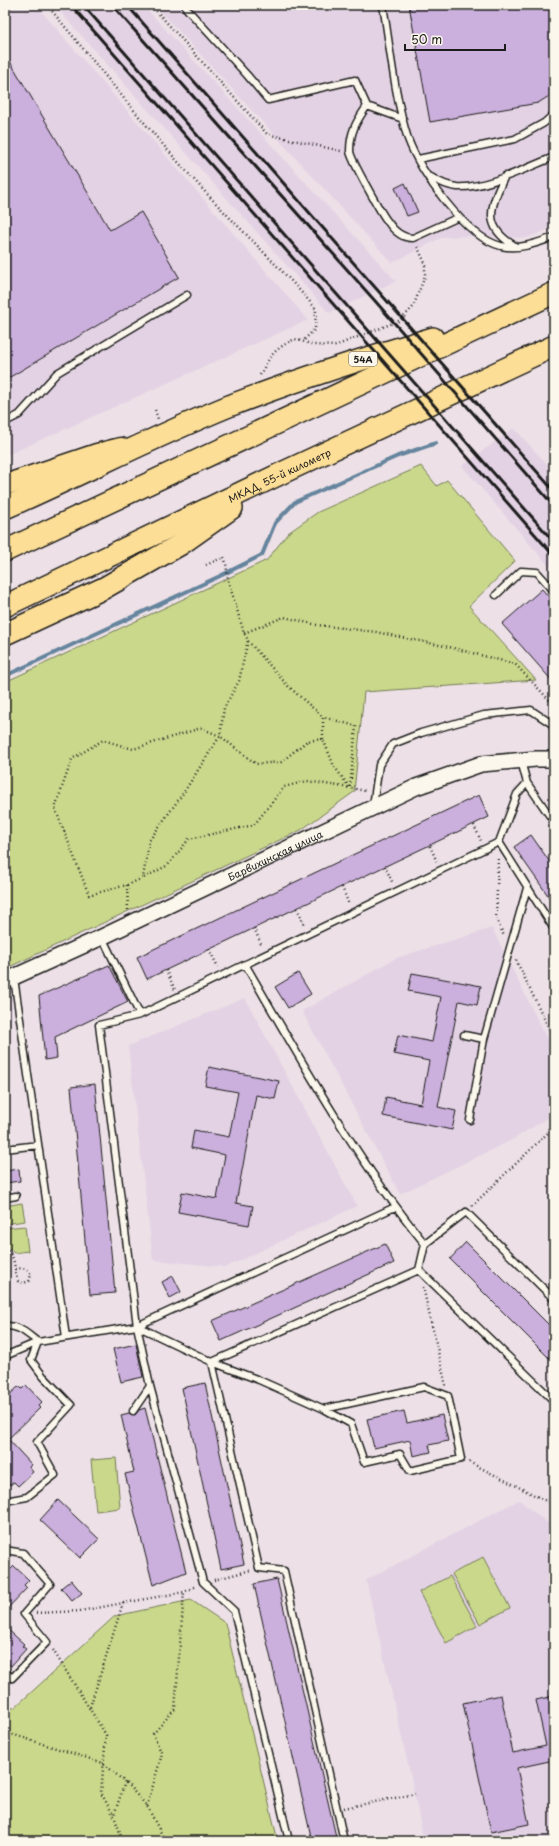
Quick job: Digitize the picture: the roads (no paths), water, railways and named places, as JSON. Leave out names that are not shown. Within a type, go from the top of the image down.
[{"type":"highway","points":[[5,551],[554,293]]},
{"type":"highway","name":"54А","points":[[5,508],[150,441],[228,407],[349,363],[499,318]]},
{"type":"highway","name":"МКАД, 55-й километр","points":[[5,606],[284,472],[554,346]]},
{"type":"highway","points":[[5,634],[104,588],[181,544],[284,472]]},
{"type":"main road","points":[[5,485],[97,454],[150,441]]},
{"type":"street","points":[[532,303],[554,288]]},
{"type":"street","name":"Барвихинская улица","points":[[10,979],[102,937],[416,787],[481,764],[521,760],[554,759]]},
{"type":"lane","points":[[186,5],[186,8],[268,100],[355,80],[367,106],[402,118]]},
{"type":"lane","points":[[383,5],[402,118],[409,141],[428,176],[446,203],[459,217],[481,236],[492,243],[502,246],[531,246],[554,237]]},
{"type":"lane","points":[[367,106],[353,128],[350,154],[388,223],[406,238],[413,238],[459,217]]},
{"type":"lane","points":[[418,159],[515,139],[544,123],[554,114]]},
{"type":"lane","points":[[428,176],[441,184],[457,187],[479,184],[554,157]]},
{"type":"lane","points":[[504,176],[495,194],[492,207],[493,218],[497,233],[504,240],[516,247]]},
{"type":"lane","points":[[5,422],[19,415],[57,373],[187,295]]},
{"type":"lane","points":[[496,595],[522,572],[537,572],[554,591]]},
{"type":"lane","points":[[373,807],[379,765],[393,744],[421,733],[484,715],[531,710],[552,724],[554,729]]},
{"type":"lane","points":[[521,760],[527,783],[554,822]]},
{"type":"lane","points":[[289,1841],[234,1611],[203,1582],[150,1386],[137,1326],[99,1025],[140,1015],[499,842],[516,794],[527,783]]},
{"type":"lane","points":[[499,842],[554,929]]},
{"type":"lane","points":[[470,1120],[484,1039],[527,888]]},
{"type":"lane","points":[[102,937],[140,1015]]},
{"type":"lane","points":[[245,964],[337,1121],[395,1207],[425,1244]]},
{"type":"lane","points":[[10,979],[38,1145],[66,1337]]},
{"type":"lane","points":[[464,1035],[484,1039]]},
{"type":"lane","points":[[5,1149],[38,1145]]},
{"type":"lane","points":[[5,1198],[16,1196]]},
{"type":"lane","points":[[5,1356],[38,1342],[137,1326],[395,1207]]},
{"type":"lane","points":[[419,1270],[425,1244],[466,1212],[554,1299]]},
{"type":"lane","points":[[212,1362],[419,1270]]},
{"type":"lane","points":[[419,1270],[554,1401]]},
{"type":"lane","points":[[5,1326],[22,1329],[38,1342]]},
{"type":"lane","points":[[137,1326],[212,1362],[259,1380],[351,1424],[364,1462],[400,1454],[410,1472],[462,1459],[448,1396],[424,1387],[324,1410]]},
{"type":"lane","points":[[5,1501],[27,1497],[55,1475],[37,1442],[71,1406],[43,1376],[31,1360],[38,1342]]},
{"type":"lane","points":[[212,1362],[259,1568],[284,1571],[344,1841]]},
{"type":"lane","points":[[133,1412],[150,1386]]},
{"type":"lane","points":[[5,1550],[23,1553],[50,1584],[24,1614],[47,1642],[12,1678],[5,1672]]},
{"type":"waterway","points":[[5,676],[262,555],[275,523],[295,502],[398,456],[436,443]]},
{"type":"railway","points":[[71,5],[554,556]]},
{"type":"railway","points":[[83,5],[554,542]]},
{"type":"railway","points":[[112,5],[376,302],[554,506]]},
{"type":"railway","points":[[127,5],[554,491]]}]
